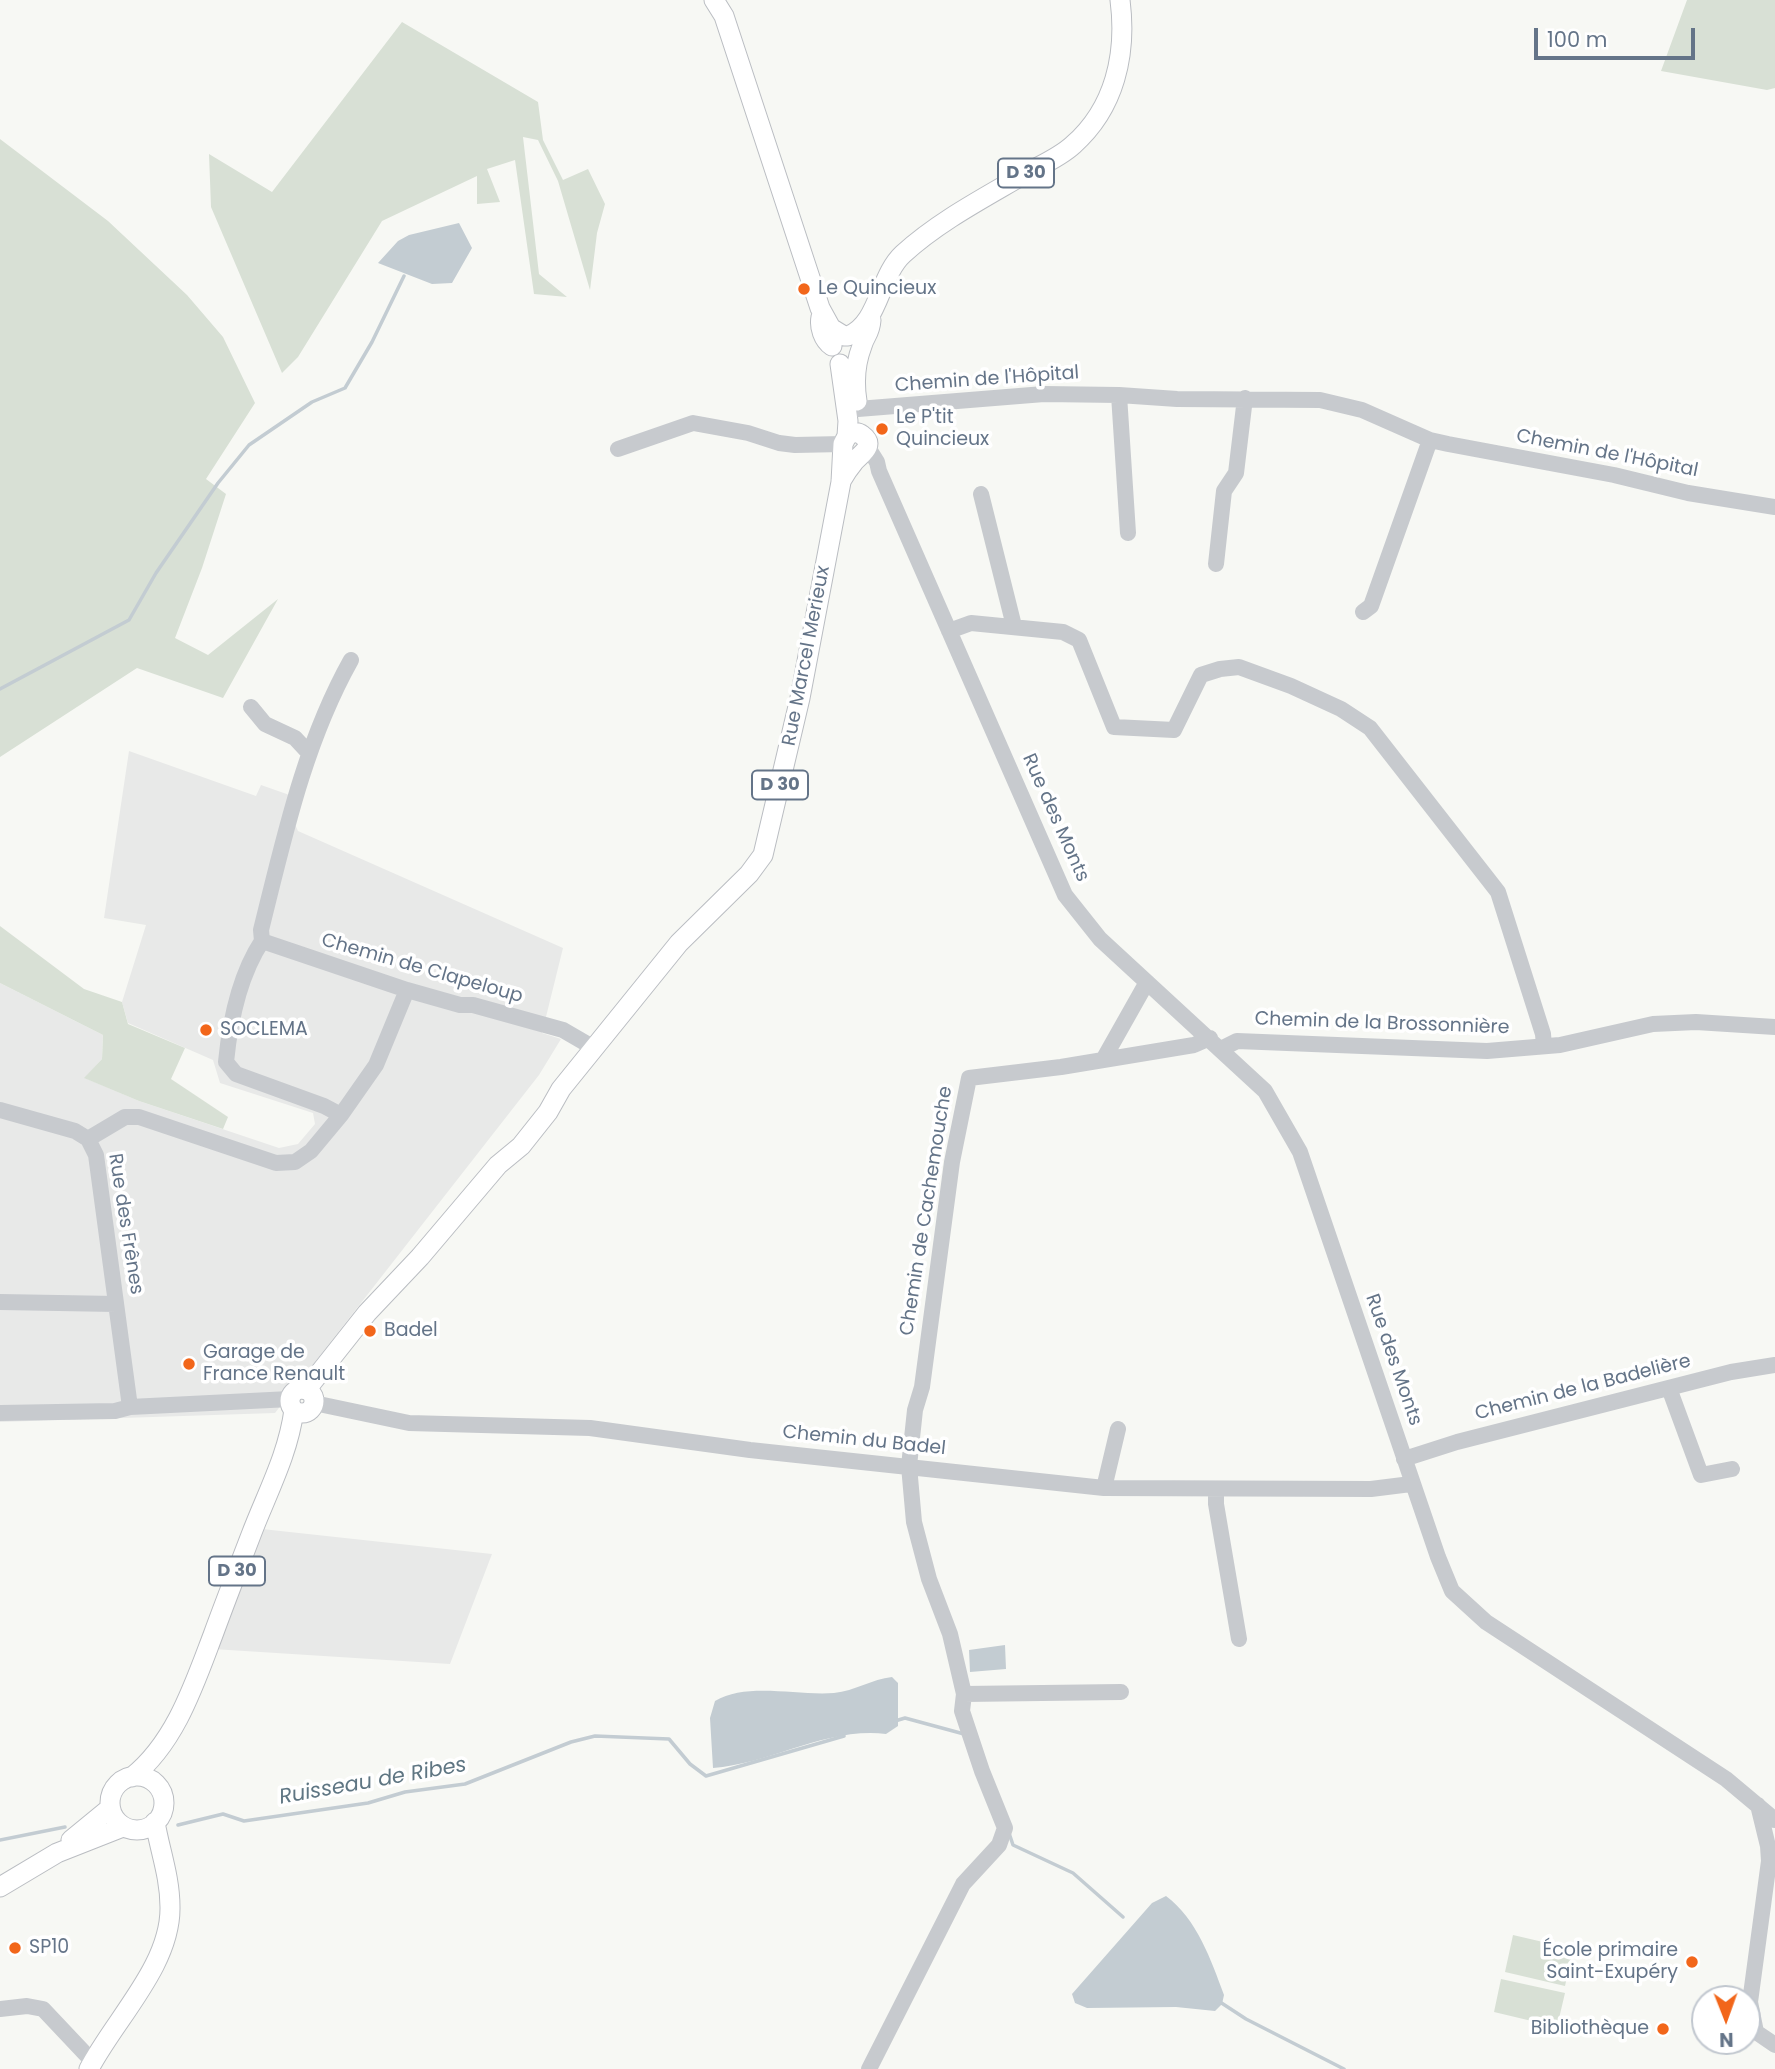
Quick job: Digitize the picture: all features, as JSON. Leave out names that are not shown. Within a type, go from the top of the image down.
[{"type":"main road","points":[[714,0],[724,16],[822,313],[847,348]]},
{"type":"main road","name":"D 30","points":[[847,348],[870,331],[872,312],[887,276],[901,256],[964,209],[1072,147],[1094,123],[1109,97],[1120,60],[1123,21],[1120,0]]},
{"type":"main road","name":"Rue Marcel Merieux","points":[[132,1776],[146,1766],[172,1728],[193,1688],[290,1441],[301,1400],[350,1333],[420,1257],[498,1165],[521,1146],[548,1112],[561,1089],[679,943],[749,874],[763,855],[800,698],[841,482],[840,473],[854,446],[858,409],[847,348]]},
{"type":"main road","name":"Rue Marcel Merieux","points":[[847,348],[848,421],[854,446]]},
{"type":"main road","name":"Rue Marcel Merieux","points":[[157,1786],[172,1728]]},
{"type":"main road","points":[[57,1853],[130,1828],[144,1829],[155,1822],[163,1807],[163,1799],[157,1786],[145,1777],[132,1776],[116,1785],[111,1793],[110,1808],[113,1815],[130,1828],[151,1840],[167,1868]]},
{"type":"main road","points":[[0,1887],[57,1853],[110,1808]]},
{"type":"main road","points":[[91,2065],[159,1957],[167,1933],[171,1910],[167,1868],[155,1822]]},
{"type":"street","name":"Chemin de l'Hôpital","points":[[858,409],[1044,394],[1177,399],[1320,400],[1362,410],[1430,440],[1614,475],[1688,493],[1775,508]]},
{"type":"street","points":[[1119,395],[1128,533]]},
{"type":"street","points":[[1216,564],[1224,491],[1236,473],[1245,398]]},
{"type":"street","points":[[618,449],[693,424],[748,433],[779,443],[854,446]]},
{"type":"street","points":[[1363,612],[1371,606],[1430,440]]},
{"type":"street","name":"Rue des Monts","points":[[854,446],[879,471],[1065,895],[1100,939],[1265,1091],[1300,1152],[1411,1484],[1452,1591],[1486,1622],[1726,1779],[1775,1820]]},
{"type":"street","points":[[949,631],[971,623],[1014,626],[981,494]]},
{"type":"street","name":"Chemin de la Brossonnière","points":[[1014,626],[1063,632],[1079,640],[1114,727],[1174,730],[1201,676],[1220,669],[1239,667],[1291,686],[1341,709],[1370,728],[1498,892],[1544,1046]]},
{"type":"street","points":[[341,1115],[324,1106],[236,1074],[226,1062],[229,1037],[244,977],[252,956],[262,941],[261,930],[308,752],[351,660]]},
{"type":"street","points":[[251,707],[265,724],[295,738],[308,752]]},
{"type":"street","name":"Chemin de Clapeloup","points":[[262,941],[407,990],[563,1030],[594,1048]]},
{"type":"street","points":[[1103,1060],[1147,982]]},
{"type":"street","points":[[88,1139],[125,1117],[139,1117],[276,1163],[295,1162],[311,1151],[341,1115],[376,1065],[407,990]]},
{"type":"street","name":"Chemin de la Brossonnière","points":[[1215,1044],[1237,1041],[1487,1051],[1560,1045],[1653,1024],[1696,1022],[1775,1027]]},
{"type":"street","name":"Chemin de Cachemouche","points":[[909,1466],[952,1162],[970,1078],[1215,1044]]},
{"type":"street","name":"Rue des Frênes","points":[[0,1110],[75,1131],[88,1139],[96,1155],[131,1407]]},
{"type":"street","points":[[0,1302],[116,1304]]},
{"type":"street","name":"Chemin de la Badelière","points":[[1404,1459],[1457,1442],[1731,1372],[1775,1365]]},
{"type":"street","points":[[1669,1388],[1701,1475],[1732,1469]]},
{"type":"street","name":"Chemin du Badel","points":[[0,1413],[115,1411],[131,1407],[301,1400],[409,1423],[590,1428],[750,1450],[1104,1488],[1371,1489],[1411,1484]]},
{"type":"street","points":[[1104,1488],[1118,1429]]},
{"type":"street","points":[[869,2069],[957,1894],[999,1845],[1005,1828],[962,1711],[964,1694],[950,1634],[929,1579],[914,1522],[909,1466]]},
{"type":"street","points":[[1216,1489],[1216,1504],[1239,1639]]},
{"type":"street","points":[[964,1694],[1121,1692]]},
{"type":"street","points":[[1758,1805],[1772,1845],[1751,2002],[1756,2032],[1775,2045]]},
{"type":"street","points":[[0,2009],[27,2006],[43,2009],[91,2065]]},
{"type":"shaded area","points":[[1687,0],[1775,0],[1775,88],[1767,90],[1661,71]]},
{"type":"shaded area","points":[[402,22],[538,102],[543,140],[563,180],[588,169],[605,204],[597,233],[590,290],[558,181],[538,140],[523,137],[539,274],[567,297],[534,294],[515,160],[487,169],[500,202],[477,204],[477,176],[382,221],[298,357],[282,373],[211,207],[209,154],[272,192]]},
{"type":"shaded area","points":[[0,139],[108,221],[187,295],[223,337],[255,403],[206,479],[226,494],[175,638],[208,655],[278,599],[223,698],[137,668],[0,757]]},
{"type":"shaded area","points":[[459,223],[472,248],[452,283],[432,284],[378,263],[398,241],[409,235]]},
{"type":"shaded area","points":[[129,751],[256,796],[261,785],[298,798],[293,820],[298,831],[563,948],[542,1033],[561,1039],[539,1075],[275,1413],[0,1422],[0,983],[103,1035],[102,1059],[85,1078],[139,1101],[279,1148],[298,1144],[315,1124],[313,1113],[220,1083],[213,1060],[128,1023],[122,1002],[146,925],[104,918]]},
{"type":"shaded area","points":[[0,926],[84,989],[122,1002],[128,1024],[185,1048],[171,1079],[228,1117],[223,1129],[139,1101],[84,1078],[102,1059],[103,1035],[0,983]]},
{"type":"shaded area","points":[[262,1529],[492,1554],[450,1664],[213,1649]]},
{"type":"shaded area","points":[[1005,1645],[1006,1669],[970,1672],[969,1650]]},
{"type":"shaded area","points":[[892,1677],[898,1683],[898,1726],[886,1734],[842,1736],[756,1760],[713,1768],[710,1718],[715,1701],[742,1692],[834,1693]]},
{"type":"shaded area","points":[[1166,1896],[1186,1916],[1202,1941],[1224,1995],[1222,2004],[1215,2011],[1176,2007],[1087,2008],[1075,2003],[1072,1994],[1152,1903]]},
{"type":"shaded area","points":[[1513,1935],[1573,1949],[1565,1986],[1505,1972]]},
{"type":"shaded area","points":[[1501,1979],[1565,1993],[1557,2027],[1494,2012]]},
{"type":"waterway","points":[[0,689],[129,620],[156,573],[218,483],[249,445],[312,402],[345,388],[372,342],[404,276]]},
{"type":"waterway","name":"Ruisseau de Ribes","points":[[895,1721],[905,1718],[964,1734]]},
{"type":"waterway","name":"Ruisseau de Ribes","points":[[178,1825],[223,1814],[244,1821],[368,1803],[405,1792],[465,1784],[571,1742],[595,1736],[669,1739],[690,1764],[706,1776],[844,1736]]},
{"type":"waterway","name":"Ruisseau de Ribes","points":[[0,1840],[65,1827]]},
{"type":"waterway","name":"Ruisseau de Ribes","points":[[1009,1833],[1013,1845],[1073,1873],[1123,1917]]},
{"type":"waterway","name":"Ruisseau de Ribes","points":[[1220,2002],[1246,2019],[1344,2069]]},
{"type":"place","name":"Le Quincieux","points":[[804,289]]},
{"type":"place","name":"Le P'tit Quincieux","points":[[882,429]]},
{"type":"place","name":"SOCLEMA","points":[[206,1030]]},
{"type":"place","name":"Badel","points":[[370,1331]]},
{"type":"place","name":"Garage de France Renault","points":[[189,1364]]},
{"type":"place","name":"SP10","points":[[15,1948]]},
{"type":"place","name":"École primaire Saint-Exupéry","points":[[1692,1962]]},
{"type":"place","name":"Bibliothèque","points":[[1663,2029]]}]
